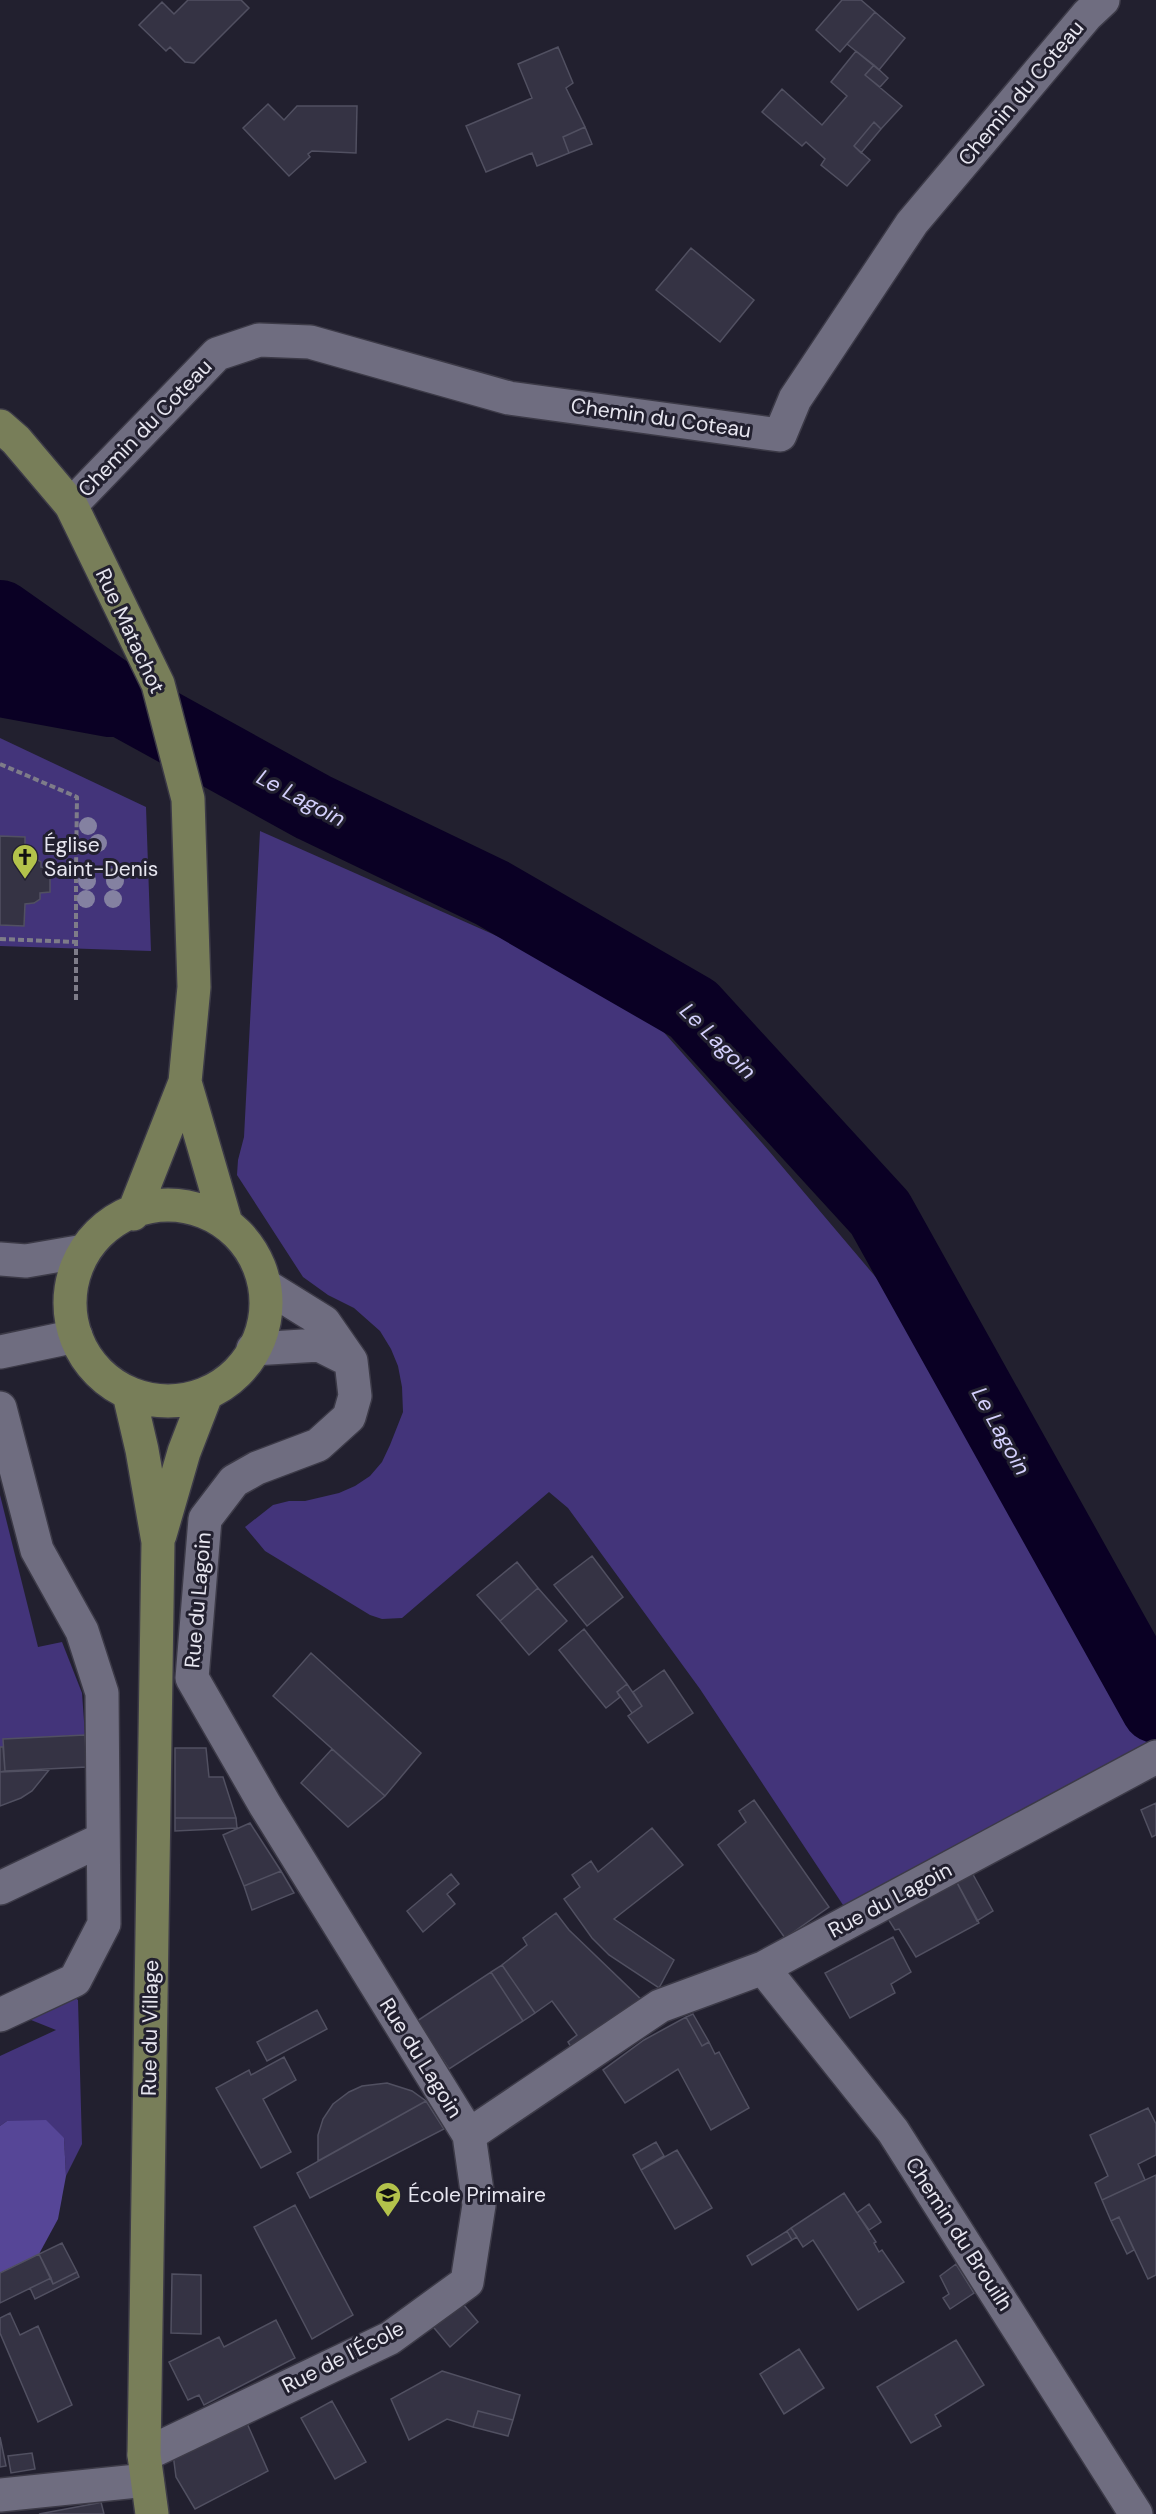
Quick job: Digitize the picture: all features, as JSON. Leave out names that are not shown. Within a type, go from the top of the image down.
[{"type":"main road","name":"Rue Matachot","points":[[5,434],[71,505],[158,684],[188,799],[194,987],[185,1082],[133,1214]]},
{"type":"main road","name":"Rue Matachot","points":[[185,1082],[226,1222]]},
{"type":"main road","points":[[159,1204],[186,1206],[226,1222],[253,1251],[266,1286],[264,1329],[239,1372],[206,1395],[161,1402],[129,1394],[94,1369],[76,1336],[70,1288],[84,1251],[115,1220],[159,1204]]},
{"type":"main road","name":"Rue du Village","points":[[129,1394],[158,1542],[146,2468],[152,2514]]},
{"type":"main road","name":"Rue du Village","points":[[158,1542],[184,1452],[206,1395]]},
{"type":"street","name":"Chemin du Coteau","points":[[71,505],[217,354],[259,340],[310,342],[509,398],[780,435],[795,399],[912,223],[1087,15],[1103,0]]},
{"type":"street","points":[[0,1259],[26,1261],[84,1251]]},
{"type":"street","name":"Rue du Lagoin","points":[[266,1286],[324,1322],[351,1361],[355,1396],[350,1417],[318,1445],[257,1468],[234,1481],[205,1519],[192,1678],[266,1805],[470,2135],[660,2006],[763,1968],[1153,1759]]},
{"type":"street","points":[[0,1352],[76,1336]]},
{"type":"street","points":[[253,1349],[319,1345],[351,1361]]},
{"type":"street","points":[[0,1408],[37,1550],[82,1631],[102,1693],[104,1924],[75,1980],[0,2015]]},
{"type":"street","points":[[0,1888],[103,1839]]},
{"type":"street","name":"Chemin du Brouilh","points":[[763,1968],[893,2131],[1136,2514]]},
{"type":"street","name":"Rue de l'École","points":[[0,2495],[146,2468],[390,2338],[466,2282],[479,2205],[470,2135]]},
{"type":"path","points":[[0,764],[77,797],[76,1000]]},
{"type":"path","points":[[76,870],[191,872]]},
{"type":"path","points":[[0,939],[76,942]]},
{"type":"shaded area","points":[[0,738],[146,807],[151,951],[0,946],[0,925],[24,925],[25,904],[34,903],[40,899],[40,893],[50,892],[50,868],[41,867],[41,862],[33,856],[25,856],[0,836]]},
{"type":"shaded area","points":[[260,831],[560,964],[660,1028],[769,1151],[885,1288],[955,1404],[1011,1510],[1151,1745],[847,1911],[700,1689],[568,1508],[549,1492],[402,1618],[382,1619],[370,1615],[265,1551],[245,1527],[273,1505],[339,1493],[370,1476],[382,1462],[403,1412],[398,1366],[380,1331],[354,1308],[328,1295],[303,1277],[237,1175],[244,1137]]},
{"type":"shaded area","points":[[0,1495],[38,1647],[62,1642],[82,1693],[85,1735],[3,1739],[4,1747],[0,1747]]},
{"type":"shaded area","points":[[70,1994],[78,2000],[82,2144],[66,2176],[64,2138],[7,2121],[0,2126],[0,2056],[56,2030],[26,2018]]},
{"type":"shaded area","points":[[46,2120],[64,2138],[66,2176],[58,2219],[39,2254],[0,2273],[0,2126],[7,2121]]},
{"type":"building","points":[[188,0],[241,0],[249,8],[194,63],[185,62],[170,47],[166,51],[139,25],[162,2],[174,14]]},
{"type":"building","points":[[842,0],[861,0],[875,12],[840,52],[816,30]]},
{"type":"building","points":[[875,12],[905,38],[879,70],[847,44]]},
{"type":"building","points":[[558,47],[573,83],[566,88],[585,127],[563,137],[569,153],[537,166],[532,153],[486,172],[466,126],[532,98],[518,64]]},
{"type":"building","points":[[856,51],[874,65],[865,75],[902,106],[881,129],[874,122],[854,146],[870,160],[847,186],[821,165],[825,159],[806,142],[802,146],[762,112],[782,89],[822,125],[847,96],[831,82]]},
{"type":"building","points":[[874,65],[888,78],[880,87],[865,75]]},
{"type":"building","points":[[268,104],[284,120],[297,106],[357,106],[356,153],[312,151],[308,154],[310,157],[289,176],[243,128]]},
{"type":"building","points":[[874,122],[881,129],[861,153],[854,146]]},
{"type":"building","points":[[585,127],[592,144],[569,153],[563,137]]},
{"type":"building","points":[[691,248],[754,300],[720,342],[656,290]]},
{"type":"building","name":"Église Saint-Denis","points":[[0,836],[25,837],[25,856],[32,856],[41,862],[41,867],[50,868],[50,892],[40,893],[40,899],[34,903],[25,904],[24,926],[0,925]]},
{"type":"building","points":[[592,1556],[623,1597],[587,1626],[554,1585]]},
{"type":"building","points":[[517,1562],[538,1588],[500,1621],[477,1595]]},
{"type":"building","points":[[538,1588],[567,1621],[529,1655],[500,1621]]},
{"type":"building","points":[[584,1629],[627,1684],[617,1692],[620,1697],[606,1708],[559,1650]]},
{"type":"building","points":[[311,1653],[421,1753],[385,1796],[273,1696]]},
{"type":"building","points":[[664,1670],[693,1713],[648,1743],[628,1716],[642,1706],[633,1692]]},
{"type":"building","points":[[627,1684],[642,1706],[632,1713],[617,1692]]},
{"type":"building","points":[[85,1735],[87,1767],[5,1771],[3,1739]]},
{"type":"building","points":[[0,1747],[3,1747],[5,1771],[0,1772]]},
{"type":"building","points":[[175,1748],[206,1748],[209,1777],[223,1777],[236,1818],[175,1818]]},
{"type":"building","points":[[332,1749],[385,1796],[348,1827],[301,1783]]},
{"type":"building","points":[[49,1770],[32,1791],[0,1806],[0,1772]]},
{"type":"building","points":[[754,1800],[829,1907],[785,1938],[718,1845],[746,1822],[739,1811]]},
{"type":"building","points":[[1156,1803],[1156,1835],[1152,1837],[1141,1810]]},
{"type":"building","points":[[175,1818],[236,1818],[237,1828],[175,1831]]},
{"type":"building","points":[[250,1823],[281,1871],[244,1886],[223,1835]]},
{"type":"building","points":[[652,1828],[683,1865],[614,1919],[674,1960],[659,1988],[609,1955],[592,1938],[564,1899],[580,1887],[572,1875],[591,1861],[598,1872]]},
{"type":"building","points":[[970,1869],[993,1911],[977,1921],[954,1877]]},
{"type":"building","points":[[281,1871],[294,1893],[252,1910],[244,1886]]},
{"type":"building","points":[[451,1874],[459,1884],[447,1894],[455,1904],[423,1932],[407,1911]]},
{"type":"building","points":[[954,1877],[979,1923],[916,1957],[899,1929],[895,1930],[885,1914]]},
{"type":"building","points":[[556,1913],[569,1930],[649,2007],[575,2054],[568,2042],[577,2035],[552,2001],[535,2013],[502,1965],[527,1945],[523,1938]]},
{"type":"building","points":[[893,1937],[911,1972],[891,1984],[895,1993],[850,2018],[825,1973]]},
{"type":"building","points":[[502,1965],[535,2013],[523,2021],[491,1972]]},
{"type":"building","points":[[491,1972],[523,2021],[449,2069],[417,2021]]},
{"type":"building","points":[[317,2010],[327,2029],[267,2061],[257,2042]]},
{"type":"building","points":[[693,2014],[709,2042],[702,2046],[686,2017]]},
{"type":"building","points":[[686,2017],[702,2046],[709,2042],[715,2054],[719,2052],[749,2108],[711,2130],[678,2069],[625,2103],[603,2070],[644,2040]]},
{"type":"building","points":[[284,2057],[296,2080],[263,2099],[291,2152],[261,2168],[216,2088],[249,2070],[251,2075]]},
{"type":"building","points":[[387,2083],[412,2091],[426,2101],[318,2161],[318,2135],[323,2119],[333,2104],[362,2086]]},
{"type":"building","points":[[426,2101],[444,2129],[310,2198],[297,2173]]},
{"type":"building","points":[[1148,2108],[1156,2124],[1156,2155],[1138,2164],[1145,2180],[1102,2200],[1095,2183],[1108,2176],[1090,2135]]},
{"type":"building","points":[[656,2142],[664,2156],[641,2170],[633,2155]]},
{"type":"building","points":[[677,2150],[712,2208],[675,2229],[641,2170]]},
{"type":"building","points":[[1156,2175],[1156,2275],[1148,2279],[1119,2217],[1111,2221],[1102,2200]]},
{"type":"building","points":[[844,2193],[876,2242],[874,2243],[879,2252],[882,2250],[904,2282],[858,2310],[813,2240],[803,2247],[791,2228]]},
{"type":"building","points":[[869,2204],[881,2222],[869,2230],[857,2213]]},
{"type":"building","points":[[295,2205],[353,2315],[312,2339],[254,2227]]},
{"type":"building","points":[[1119,2217],[1134,2250],[1127,2254],[1111,2221]]},
{"type":"building","points":[[791,2228],[797,2237],[792,2240],[787,2231]]},
{"type":"building","points":[[787,2231],[792,2240],[752,2265],[747,2256]]},
{"type":"building","points":[[62,2243],[77,2272],[53,2284],[39,2254]]},
{"type":"building","points":[[39,2254],[51,2278],[0,2303],[0,2273]]},
{"type":"building","points":[[956,2264],[974,2293],[950,2309],[943,2298],[949,2294],[940,2276]]},
{"type":"building","points":[[77,2272],[79,2277],[35,2299],[30,2288],[51,2278],[53,2284]]},
{"type":"building","points":[[172,2274],[201,2275],[201,2334],[171,2333]]},
{"type":"building","points":[[458,2298],[478,2322],[450,2347],[430,2323]]},
{"type":"building","points":[[10,2313],[20,2335],[38,2326],[72,2405],[38,2422],[0,2333],[0,2318]]},
{"type":"building","points":[[276,2320],[295,2358],[204,2405],[199,2395],[188,2400],[169,2362],[219,2337],[224,2347]]},
{"type":"building","points":[[956,2340],[984,2385],[935,2415],[941,2426],[911,2443],[877,2387]]},
{"type":"building","points":[[799,2349],[824,2388],[784,2414],[760,2374]]},
{"type":"building","points":[[442,2371],[520,2395],[513,2420],[478,2411],[473,2427],[447,2419],[409,2440],[391,2399]]},
{"type":"building","points":[[332,2401],[366,2462],[335,2479],[301,2418]]},
{"type":"building","points":[[478,2411],[513,2420],[508,2436],[473,2427]]},
{"type":"building","points":[[246,2421],[268,2471],[195,2509],[176,2477],[173,2454]]},
{"type":"building","points":[[0,2437],[6,2466],[0,2467]]},
{"type":"building","points":[[32,2453],[35,2469],[11,2473],[8,2456]]},
{"type":"building","points":[[101,2502],[104,2514],[39,2514],[98,2503]]},
{"type":"waterway","name":"Le Lagoin","points":[[0,615],[128,705],[313,807],[492,893],[693,1009],[880,1213],[1156,1708]]},
{"type":"waterway","points":[[0,682],[110,702]]},
{"type":"place","name":"Église Saint-Denis","points":[[25,880]]},
{"type":"place","name":"École Primaire","points":[[388,2218]]}]
